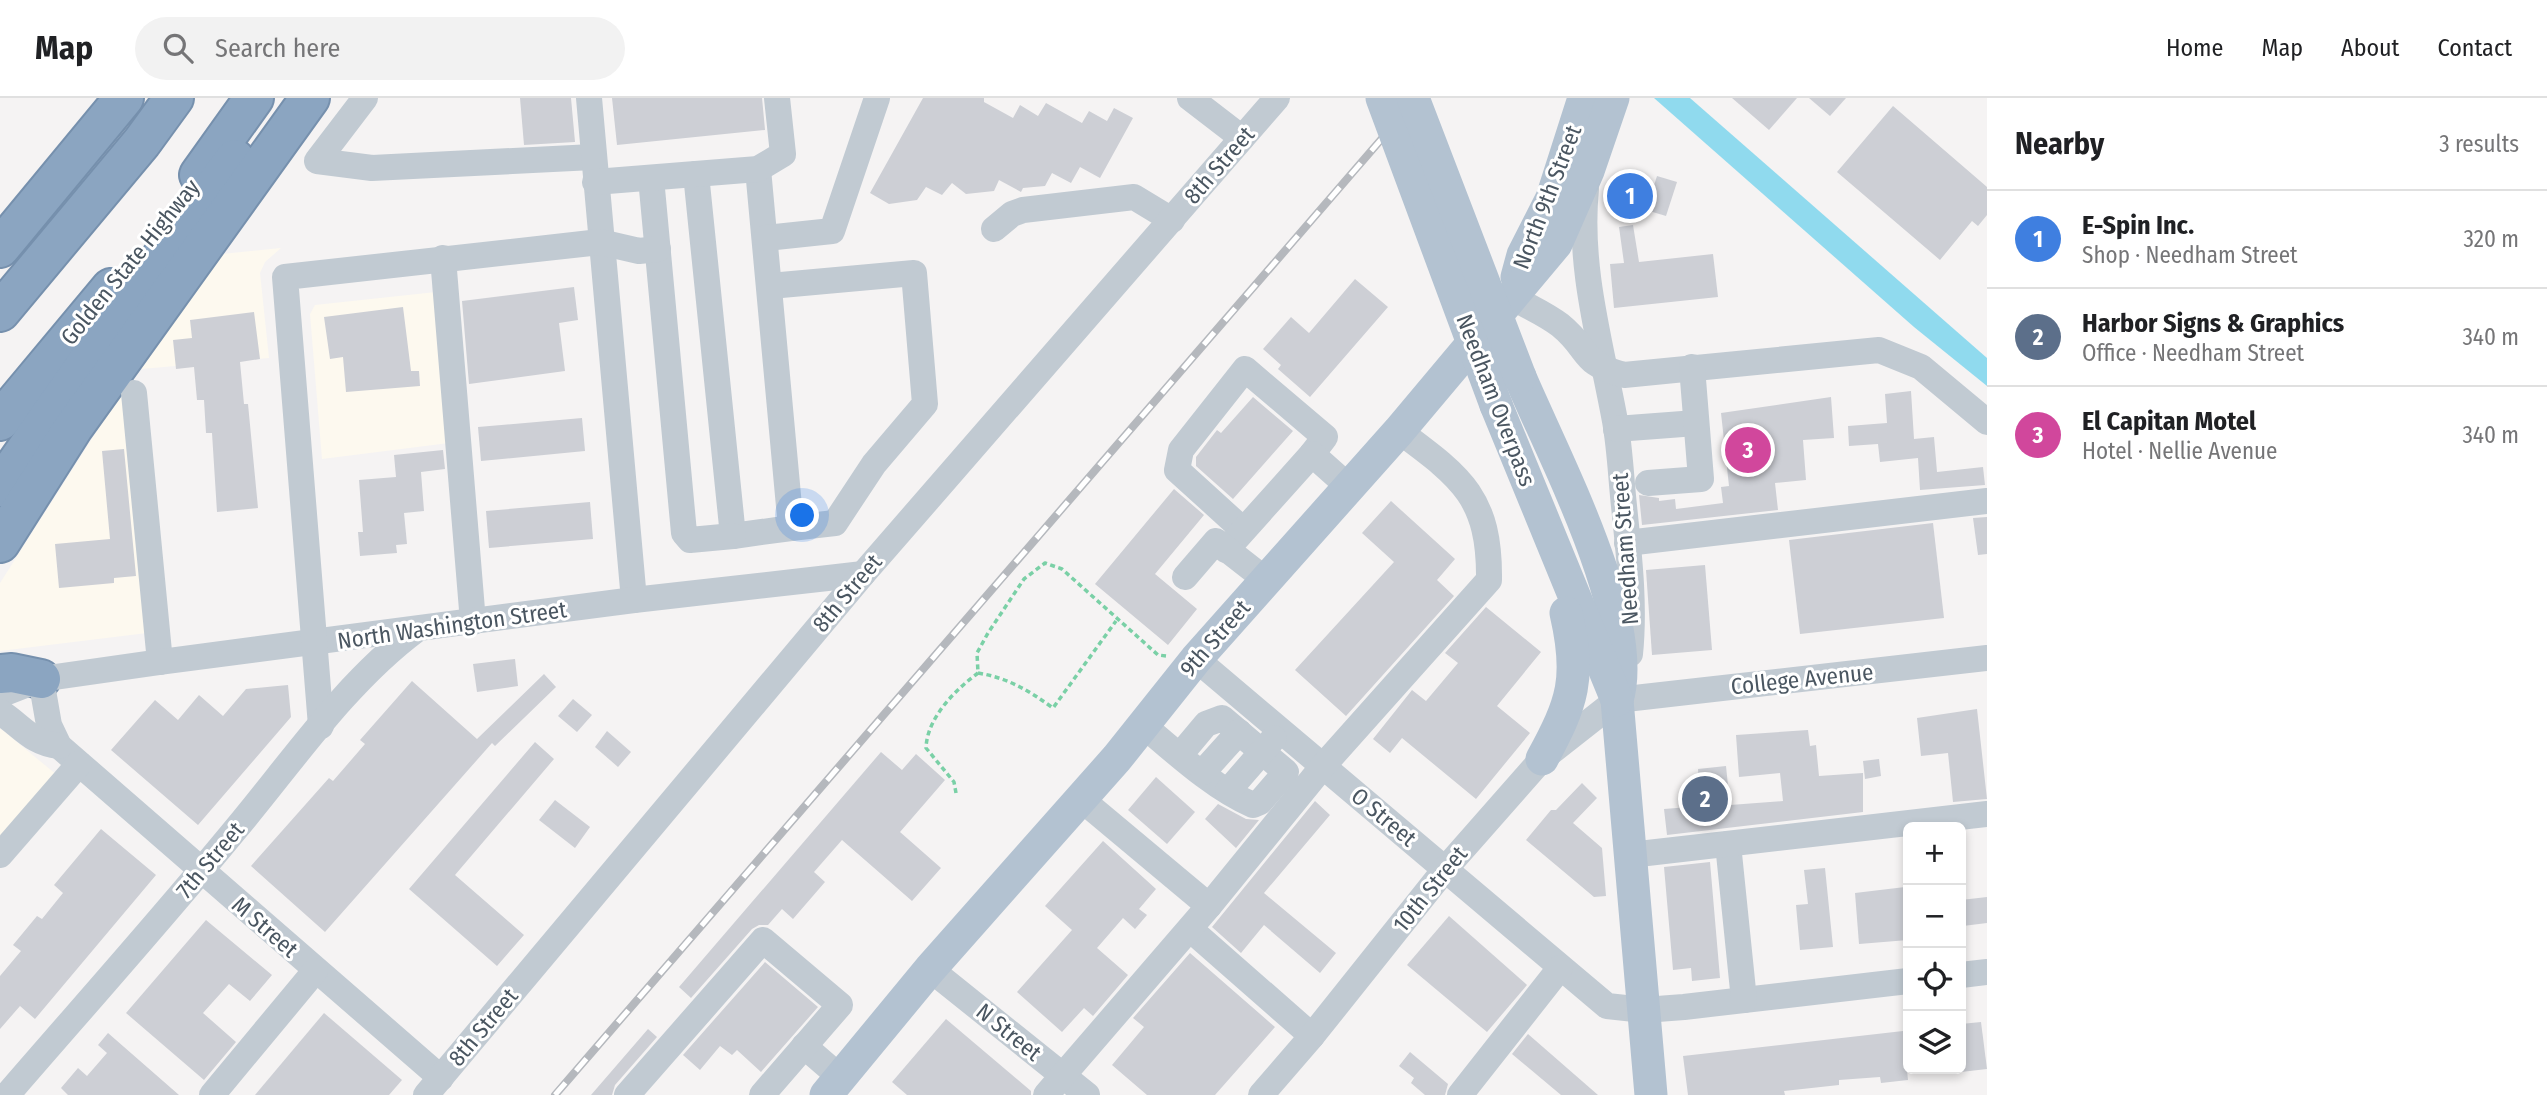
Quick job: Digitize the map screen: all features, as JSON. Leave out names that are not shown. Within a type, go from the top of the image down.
[{"type":"highway","points":[[0,248],[124,98]]},
{"type":"highway","points":[[0,312],[142,142],[174,98]]},
{"type":"highway","name":"Golden State Highway","points":[[0,421],[136,258],[254,98]]},
{"type":"highway","points":[[0,487],[104,337],[278,98]]},
{"type":"highway","points":[[0,543],[73,428],[310,98]]},
{"type":"highway","points":[[0,295],[58,242]]},
{"type":"highway","points":[[0,674],[12,673],[41,679]]},
{"type":"main road","name":"Needham Overpass","points":[[1382,98],[1496,405],[1620,692]]},
{"type":"main road","name":"Needham Overpass","points":[[1413,98],[1520,377],[1608,588],[1621,650],[1620,692]]},
{"type":"main road","name":"North 9th Street","points":[[1512,297],[1523,256],[1552,198],[1584,98]]},
{"type":"main road","name":"North 9th Street","points":[[1588,171],[1612,98]]},
{"type":"main road","name":"9th Street","points":[[834,1086],[930,969],[1081,799],[1196,659],[1399,431],[1556,244],[1588,171]]},
{"type":"main road","points":[[1531,489],[1564,604],[1574,671],[1564,718],[1542,759]]},
{"type":"main road","name":"Needham Street","points":[[1620,692],[1630,855],[1651,1095]]},
{"type":"street","points":[[365,98],[317,161],[372,168],[594,170],[651,178],[758,169],[783,153],[777,98]]},
{"type":"street","points":[[589,98],[634,600]]},
{"type":"street","points":[[766,238],[832,231],[877,98]]},
{"type":"street","points":[[1190,98],[1242,138]]},
{"type":"street","name":"8th Street","points":[[433,1086],[863,574],[1277,98]]},
{"type":"street","points":[[758,169],[791,528]]},
{"type":"street","name":"Needham Street","points":[[1588,171],[1584,238],[1594,322],[1616,429],[1636,485],[1627,542],[1632,630],[1630,653],[1620,692]]},
{"type":"street","points":[[696,174],[733,536]]},
{"type":"street","points":[[651,178],[684,533],[690,540],[835,523],[874,464],[925,404],[914,273],[770,286]]},
{"type":"street","points":[[994,229],[1012,214],[1023,210],[1134,198],[1172,220]]},
{"type":"street","points":[[321,726],[285,277],[600,242],[639,251],[658,249]]},
{"type":"street","points":[[443,258],[473,622]]},
{"type":"street","points":[[1512,297],[1557,323],[1574,338],[1591,363],[1624,375],[1879,349],[1921,367],[1987,422]]},
{"type":"street","points":[[1636,485],[1701,479],[1692,367]]},
{"type":"street","points":[[1226,550],[1325,437],[1245,369],[1181,450],[1177,470],[1242,529]]},
{"type":"street","points":[[134,393],[160,662]]},
{"type":"street","points":[[1616,429],[1696,423]]},
{"type":"street","points":[[1055,1085],[1190,929],[1323,766],[1489,580],[1489,559],[1481,515],[1467,487],[1451,469],[1399,431]]},
{"type":"street","points":[[1312,454],[1349,487]]},
{"type":"street","points":[[1627,542],[1987,501]]},
{"type":"street","points":[[1185,577],[1216,541],[1266,580]]},
{"type":"street","name":"North Washington Street","points":[[0,695],[41,679],[160,662],[634,600],[863,574]]},
{"type":"street","name":"7th Street","points":[[7,1095],[201,871],[321,726],[391,648],[417,629]]},
{"type":"street","name":"College Avenue","points":[[1620,692],[1987,658]]},
{"type":"street","name":"O Street","points":[[1196,659],[1279,731],[1446,867],[1607,1006],[1644,1010],[1903,982]]},
{"type":"street","name":"M Street","points":[[41,679],[49,725],[59,746],[315,971],[433,1086]]},
{"type":"street","name":"10th Street","points":[[1261,1095],[1312,1036],[1446,867],[1542,759],[1620,692]]},
{"type":"street","name":"M Street","points":[[0,712],[31,738],[43,744],[59,746]]},
{"type":"street","points":[[1143,725],[1180,755],[1228,791],[1253,805],[1260,802],[1286,772],[1222,718],[1213,720],[1180,755]]},
{"type":"street","points":[[1263,752],[1279,731]]},
{"type":"street","points":[[1203,772],[1239,732]]},
{"type":"street","points":[[0,855],[79,764]]},
{"type":"street","points":[[1081,799],[1209,906]]},
{"type":"street","points":[[1630,855],[1987,814]]},
{"type":"street","points":[[1728,844],[1744,1000]]},
{"type":"street","points":[[1190,929],[1312,1036]]},
{"type":"street","points":[[635,1092],[763,940],[840,1005],[762,1095]]},
{"type":"street","points":[[1460,1095],[1560,968]]},
{"type":"street","name":"N Street","points":[[930,969],[1055,1085],[1087,1095]]},
{"type":"street","points":[[212,1095],[315,971]]},
{"type":"street","points":[[1966,974],[1987,972]]},
{"type":"street","points":[[804,1046],[834,1086]]},
{"type":"path","points":[[978,673],[977,653],[988,633],[1024,579],[1045,563],[1062,569],[1116,621],[1158,655],[1196,659]]},
{"type":"path","points":[[956,793],[954,782],[926,748],[926,734],[956,689],[978,673],[1000,677],[1022,686],[1053,708],[1116,621]]},
{"type":"shaded area","points":[[281,248],[265,262],[260,273],[269,358],[141,369],[222,254]]},
{"type":"shaded area","points":[[436,292],[449,443],[322,459],[310,314],[315,305]]},
{"type":"shaded area","points":[[121,393],[147,633],[0,651],[0,583]]},
{"type":"shaded area","points":[[0,728],[57,775],[0,842]]},
{"type":"water","points":[[1654,98],[1690,98],[1987,358],[1987,386],[1914,327]]},
{"type":"building","points":[[520,98],[571,98],[575,142],[524,145]]},
{"type":"building","points":[[612,98],[762,98],[765,130],[617,145]]},
{"type":"building","points":[[923,98],[984,98],[984,102],[1013,118],[1020,105],[1038,116],[1046,103],[1082,123],[1089,111],[1107,121],[1114,108],[1133,118],[1100,178],[1080,167],[1071,183],[1052,173],[1045,186],[1023,188],[1021,192],[999,180],[994,191],[966,194],[952,183],[942,195],[926,187],[917,200],[889,204],[870,193]]},
{"type":"building","points":[[1732,98],[1797,98],[1769,130]]},
{"type":"building","points":[[1809,98],[1846,98],[1830,116]]},
{"type":"building","points":[[1893,106],[1987,187],[1987,215],[1978,226],[1972,221],[1940,260],[1837,172]]},
{"type":"building","points":[[1657,176],[1677,182],[1666,216],[1646,210]]},
{"type":"building","points":[[1633,225],[1639,262],[1713,254],[1718,297],[1614,308],[1610,264],[1624,263],[1619,227]]},
{"type":"building","points":[[1355,279],[1388,307],[1310,397],[1278,369],[1281,365],[1263,349],[1291,317],[1309,333]]},
{"type":"building","points":[[574,287],[578,320],[559,323],[565,371],[469,384],[462,301]]},
{"type":"building","points":[[403,307],[411,371],[419,371],[420,386],[346,392],[343,357],[330,359],[324,317]]},
{"type":"building","points":[[254,312],[260,359],[240,362],[244,404],[248,404],[258,508],[217,512],[212,433],[206,433],[204,400],[197,400],[194,367],[176,369],[173,340],[192,338],[190,320]]},
{"type":"building","points":[[1911,391],[1914,439],[1934,437],[1937,472],[1983,467],[1985,485],[1920,490],[1918,458],[1880,462],[1878,444],[1849,446],[1848,426],[1887,423],[1885,394]]},
{"type":"building","points":[[1253,397],[1293,431],[1233,499],[1196,466],[1196,457],[1217,430],[1221,433]]},
{"type":"building","points":[[1831,397],[1834,438],[1803,440],[1806,480],[1775,483],[1778,510],[1642,525],[1639,495],[1659,498],[1659,501],[1675,499],[1676,509],[1723,503],[1721,487],[1729,486],[1721,413]]},
{"type":"building","points":[[582,418],[585,451],[481,461],[478,427]]},
{"type":"building","points":[[124,449],[136,576],[114,578],[114,583],[59,588],[55,544],[110,539],[102,451]]},
{"type":"building","points":[[443,450],[445,469],[421,472],[424,511],[404,513],[407,544],[396,545],[397,553],[360,556],[358,532],[363,532],[359,480],[396,477],[394,455]]},
{"type":"building","points":[[1174,489],[1204,515],[1155,574],[1197,609],[1168,645],[1095,584]]},
{"type":"building","points":[[1391,501],[1455,559],[1437,580],[1454,596],[1346,716],[1295,670],[1394,562],[1362,533]]},
{"type":"building","points":[[590,502],[593,539],[489,548],[486,511]]},
{"type":"building","points":[[1987,517],[1987,554],[1978,555],[1973,518]]},
{"type":"building","points":[[1933,523],[1944,618],[1800,634],[1789,540]]},
{"type":"building","points":[[1705,565],[1712,650],[1652,655],[1646,570]]},
{"type":"building","points":[[1486,607],[1541,652],[1497,706],[1530,733],[1476,799],[1402,738],[1390,753],[1373,739],[1412,690],[1426,701],[1458,663],[1445,653]]},
{"type":"building","points":[[515,659],[518,686],[477,692],[473,664]]},
{"type":"building","points":[[544,674],[556,687],[495,746],[492,743],[325,932],[251,866],[329,778],[333,781],[365,744],[360,740],[412,681],[477,739]]},
{"type":"building","points":[[288,685],[291,717],[198,825],[111,750],[155,700],[178,720],[199,695],[223,716],[246,689]]},
{"type":"building","points":[[573,699],[592,715],[577,732],[558,716]]},
{"type":"building","points":[[1977,709],[1987,799],[1953,802],[1948,753],[1921,756],[1917,718]]},
{"type":"building","points":[[1808,730],[1810,746],[1816,745],[1819,776],[1863,773],[1863,812],[1667,835],[1664,809],[1701,806],[1698,769],[1726,766],[1730,805],[1783,801],[1780,773],[1739,777],[1736,735]]},
{"type":"building","points":[[607,731],[631,752],[618,767],[595,747]]},
{"type":"building","points":[[535,742],[554,759],[455,875],[524,935],[497,966],[409,889]]},
{"type":"building","points":[[881,752],[902,770],[916,754],[945,780],[900,832],[941,868],[912,901],[842,840],[814,872],[825,882],[793,919],[782,909],[768,925],[759,925],[752,929],[691,998],[679,987]]},
{"type":"building","points":[[1879,759],[1881,776],[1865,779],[1863,761]]},
{"type":"building","points":[[1156,777],[1195,812],[1167,844],[1128,810]]},
{"type":"building","points":[[1582,783],[1597,798],[1573,823],[1602,848],[1606,896],[1594,897],[1526,840],[1551,810],[1556,810]]},
{"type":"building","points":[[555,800],[590,827],[575,848],[539,820]]},
{"type":"building","points":[[1315,801],[1330,815],[1264,893],[1336,953],[1320,973],[1264,925],[1241,953],[1212,927]]},
{"type":"building","points":[[1218,804],[1246,819],[1259,820],[1236,848],[1205,819]]},
{"type":"building","points":[[101,829],[156,875],[35,1019],[20,1006],[0,1029],[0,976],[21,951],[13,945],[37,916],[42,919],[63,893],[54,885]]},
{"type":"building","points":[[1103,841],[1156,889],[1139,909],[1147,915],[1135,929],[1123,918],[1097,948],[1128,975],[1093,1016],[1084,1008],[1062,1032],[1017,992],[1072,930],[1045,906]]},
{"type":"building","points":[[1710,862],[1720,978],[1692,981],[1691,968],[1673,970],[1664,867]]},
{"type":"building","points":[[1825,868],[1833,947],[1800,950],[1796,905],[1808,904],[1804,870]]},
{"type":"building","points":[[1903,887],[1903,940],[1859,944],[1855,893]]},
{"type":"building","points":[[1987,897],[1987,923],[1966,926],[1966,899]]},
{"type":"building","points":[[1449,916],[1527,985],[1487,1032],[1407,965]]},
{"type":"building","points":[[206,920],[272,975],[250,1001],[229,984],[203,1013],[236,1042],[204,1080],[126,1013]]},
{"type":"building","points":[[1190,953],[1275,1027],[1215,1095],[1147,1095],[1112,1065],[1144,1027],[1133,1018]]},
{"type":"building","points":[[765,962],[818,1007],[761,1072],[737,1050],[732,1055],[720,1046],[700,1070],[683,1055]]},
{"type":"building","points":[[324,1013],[402,1080],[389,1095],[255,1095]]},
{"type":"building","points":[[946,1019],[1031,1091],[1031,1095],[907,1095],[892,1082]]},
{"type":"building","points":[[1981,1022],[1987,1069],[1966,1071],[1966,1024]]},
{"type":"building","points":[[648,1029],[657,1037],[615,1085],[612,1095],[591,1095]]},
{"type":"building","points":[[1903,1031],[1903,1074],[1907,1074],[1908,1080],[1881,1083],[1880,1077],[1839,1080],[1839,1085],[1784,1091],[1785,1095],[1688,1095],[1683,1056]]},
{"type":"building","points":[[108,1033],[179,1095],[68,1095],[61,1088],[78,1068],[87,1076],[107,1053],[98,1045]]},
{"type":"building","points":[[1528,1034],[1598,1095],[1561,1095],[1512,1054]]},
{"type":"building","points":[[1410,1052],[1448,1084],[1445,1095],[1425,1095],[1411,1083],[1414,1078],[1399,1066]]},
{"type":"railway","points":[[555,1095],[1417,98]]},
{"type":"place","name":"E-Spin Inc.","points":[[1630,196]]},
{"type":"place","name":"El Capitan Motel","points":[[1748,450]]},
{"type":"place","name":"Harbor Signs & Graphics","points":[[1705,799]]}]
